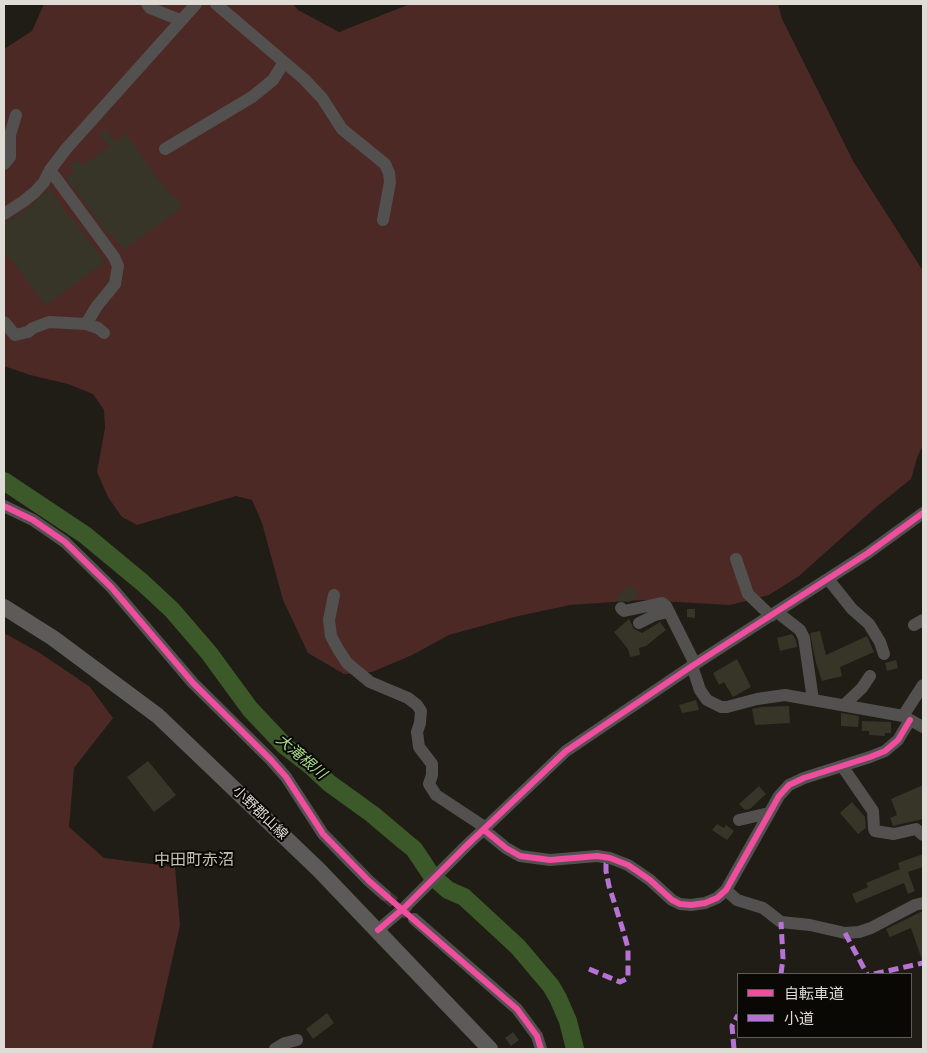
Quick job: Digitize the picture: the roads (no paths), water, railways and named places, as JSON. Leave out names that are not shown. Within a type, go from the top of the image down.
[{"type":"main road","name":"小野郡山線","points":[[4,607],[53,638],[158,716],[319,870],[490,1049]]},
{"type":"street","points":[[147,4],[150,8],[180,20]]},
{"type":"street","points":[[4,214],[36,192],[50,170],[82,130],[196,4]]},
{"type":"street","points":[[216,4],[304,78],[322,98],[342,129],[386,164],[390,182],[383,220]]},
{"type":"street","points":[[165,148],[252,97],[272,80],[284,62]]},
{"type":"street","points":[[4,164],[10,157],[10,135],[16,115]]},
{"type":"street","points":[[50,170],[114,257],[118,266],[115,284],[97,306],[86,324]]},
{"type":"street","points":[[4,322],[15,335],[28,332],[49,322],[86,324],[104,332]]},
{"type":"street","points":[[4,506],[33,520],[65,542],[107,583],[193,683],[281,771],[323,834],[368,881],[385,895]]},
{"type":"street","points":[[378,930],[406,907],[464,847],[566,751],[694,665],[868,554],[923,513]]},
{"type":"street","points":[[736,559],[748,594],[774,614],[800,630],[804,638],[813,700]]},
{"type":"street","points":[[828,579],[852,609],[869,624],[880,642],[884,654]]},
{"type":"street","points":[[334,595],[329,620],[331,636],[347,662],[370,682],[408,698],[417,704],[421,711],[417,740],[419,747],[432,764],[430,784],[436,795],[485,829],[506,848],[520,856],[550,860],[598,856],[619,862],[638,871],[665,895],[680,904],[706,903],[717,898],[726,890],[769,812],[789,784],[870,757],[891,747],[898,740],[906,718],[923,685]]},
{"type":"street","points":[[621,608],[624,611],[662,603],[694,665],[700,690],[707,700],[721,707],[786,695],[906,718],[923,727]]},
{"type":"street","points":[[639,623],[655,615],[668,612]]},
{"type":"street","points":[[844,705],[862,688],[870,676]]},
{"type":"street","points":[[842,766],[873,811],[875,831],[894,834],[916,829],[923,836]]},
{"type":"street","points":[[739,820],[769,812]]},
{"type":"street","points":[[726,890],[737,900],[763,908],[781,922],[810,925],[845,932],[859,932],[871,928],[923,903]]},
{"type":"street","points":[[414,919],[518,1009],[537,1036],[541,1049]]},
{"type":"street","points":[[276,1049],[285,1043],[297,1040]]},
{"type":"waterway","name":"大滝根川","points":[[4,481],[85,535],[143,583],[172,610],[209,653],[250,709],[285,746],[414,849],[432,876],[448,890],[464,897],[518,947],[551,986],[558,998],[568,1021],[575,1049]]},
{"type":"tunnel","points":[[385,895],[414,919]]},
{"type":"district","name":"中田町赤沼","points":[[194,860]]}]
